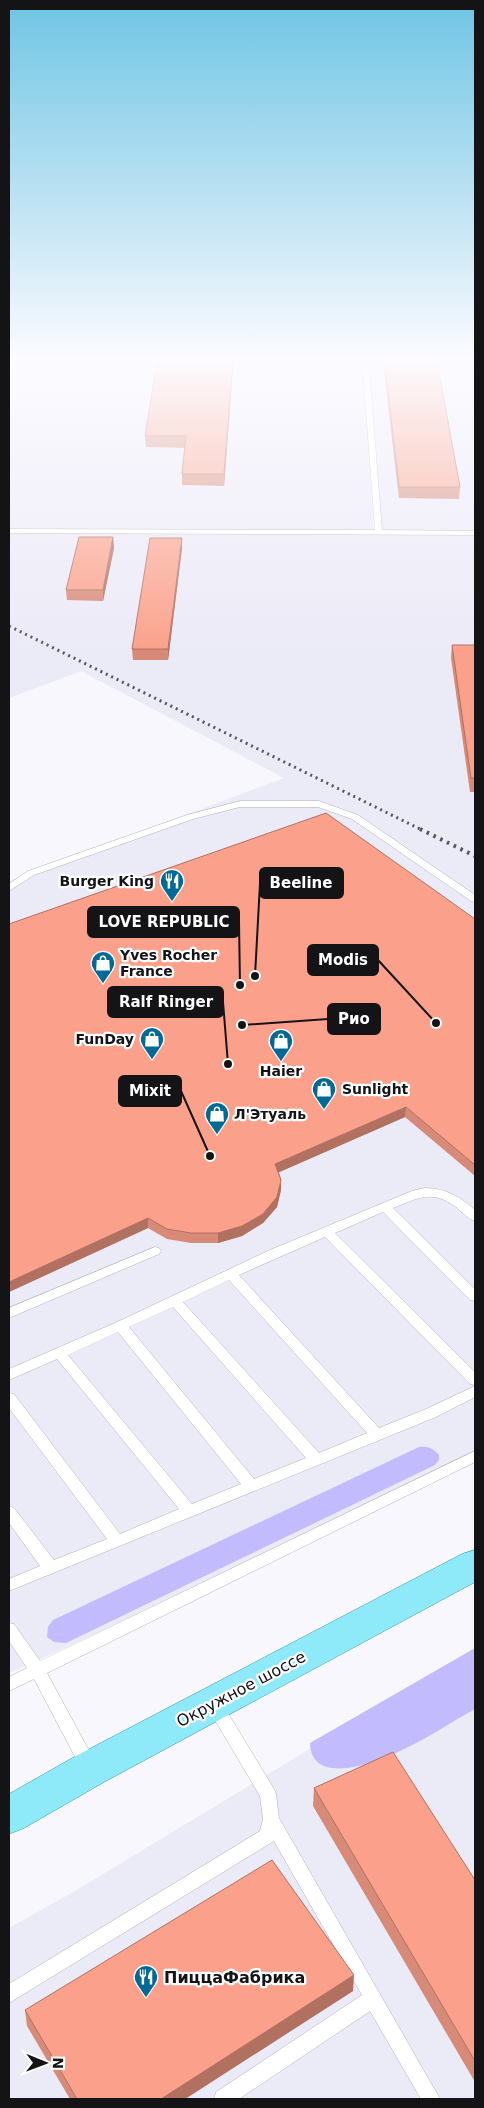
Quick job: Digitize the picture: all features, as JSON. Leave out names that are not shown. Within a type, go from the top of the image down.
[{"type":"main road","name":"Окружное шоссе","points":[[9,1815],[90,1769],[475,1565]]},
{"type":"lane","points":[[373,454],[379,533]]},
{"type":"lane","points":[[9,531],[475,533]]},
{"type":"lane","points":[[9,888],[32,873],[190,817],[240,804],[319,804],[355,817],[475,899]]},
{"type":"lane","points":[[9,1375],[231,1274],[416,1194],[435,1192],[453,1198],[475,1217]]},
{"type":"lane","points":[[385,1207],[475,1297]]},
{"type":"lane","points":[[327,1232],[475,1380]]},
{"type":"lane","points":[[9,1313],[155,1251]]},
{"type":"lane","points":[[231,1274],[378,1435]]},
{"type":"lane","points":[[175,1301],[316,1459]]},
{"type":"lane","points":[[120,1326],[251,1486]]},
{"type":"lane","points":[[59,1353],[189,1511]]},
{"type":"lane","points":[[9,1585],[378,1435],[475,1391]]},
{"type":"lane","points":[[9,1398],[116,1540]]},
{"type":"lane","points":[[9,1684],[475,1456]]},
{"type":"lane","points":[[9,1512],[50,1567]]},
{"type":"lane","points":[[9,1630],[37,1670],[90,1769]]},
{"type":"lane","points":[[9,1994],[268,1836],[271,1819],[268,1794],[214,1704]]},
{"type":"lane","points":[[271,1819],[431,2099]]},
{"type":"lane","points":[[223,2099],[373,1998]]},
{"type":"shaded area","points":[[9,454],[475,454],[475,1463],[9,1673],[9,881],[284,778],[81,671],[9,698]]},
{"type":"shaded area","points":[[419,1447],[430,1448],[439,1455],[439,1460],[435,1465],[66,1643],[54,1642],[47,1637],[48,1627],[53,1620]]},
{"type":"shaded area","points":[[475,1648],[475,1709],[411,1746],[363,1765],[333,1768],[322,1765],[313,1757],[310,1743]]},
{"type":"shaded area","points":[[475,1649],[475,2099],[9,2099],[9,1928],[75,1891]]},
{"type":"building","points":[[184,454],[226,454],[224,474],[182,474]]},
{"type":"building","points":[[395,454],[454,454],[460,487],[399,487]]},
{"type":"building","points":[[79,537],[113,537],[103,590],[66,590]]},
{"type":"building","points":[[150,538],[182,538],[168,649],[132,649]]},
{"type":"building","points":[[452,645],[475,645],[475,778],[471,778]]},
{"type":"building","points":[[326,813],[475,919],[475,1165],[406,1107],[275,1164],[281,1180],[277,1197],[263,1214],[242,1226],[218,1233],[191,1233],[167,1229],[148,1218],[9,1282],[9,924]]},
{"type":"building","points":[[393,1752],[475,1880],[475,2061],[314,1788]]},
{"type":"building","points":[[272,1860],[354,1975],[161,2099],[77,2099],[25,2010]]},
{"type":"railway","points":[[9,626],[422,830]]},
{"type":"railway","points":[[420,829],[475,856]]},
{"type":"place","name":"Burger King","points":[[172,902]]},
{"type":"place","name":"Beeline","points":[[255,976]]},
{"type":"place","name":"Yves Rocher France","points":[[103,984]]},
{"type":"place","name":"LOVE REPUBLIC","points":[[240,985]]},
{"type":"place","name":"Modis","points":[[436,1023]]},
{"type":"place","name":"Рио","points":[[242,1025]]},
{"type":"place","name":"FunDay","points":[[152,1060]]},
{"type":"place","name":"Haier","points":[[281,1062]]},
{"type":"place","name":"Ralf Ringer","points":[[228,1064]]},
{"type":"place","name":"Sunlight","points":[[324,1110]]},
{"type":"place","name":"Л'Этуаль","points":[[217,1135]]},
{"type":"place","name":"Mixit","points":[[210,1156]]},
{"type":"place","name":"ПиццаФабрика","points":[[146,1998]]}]
